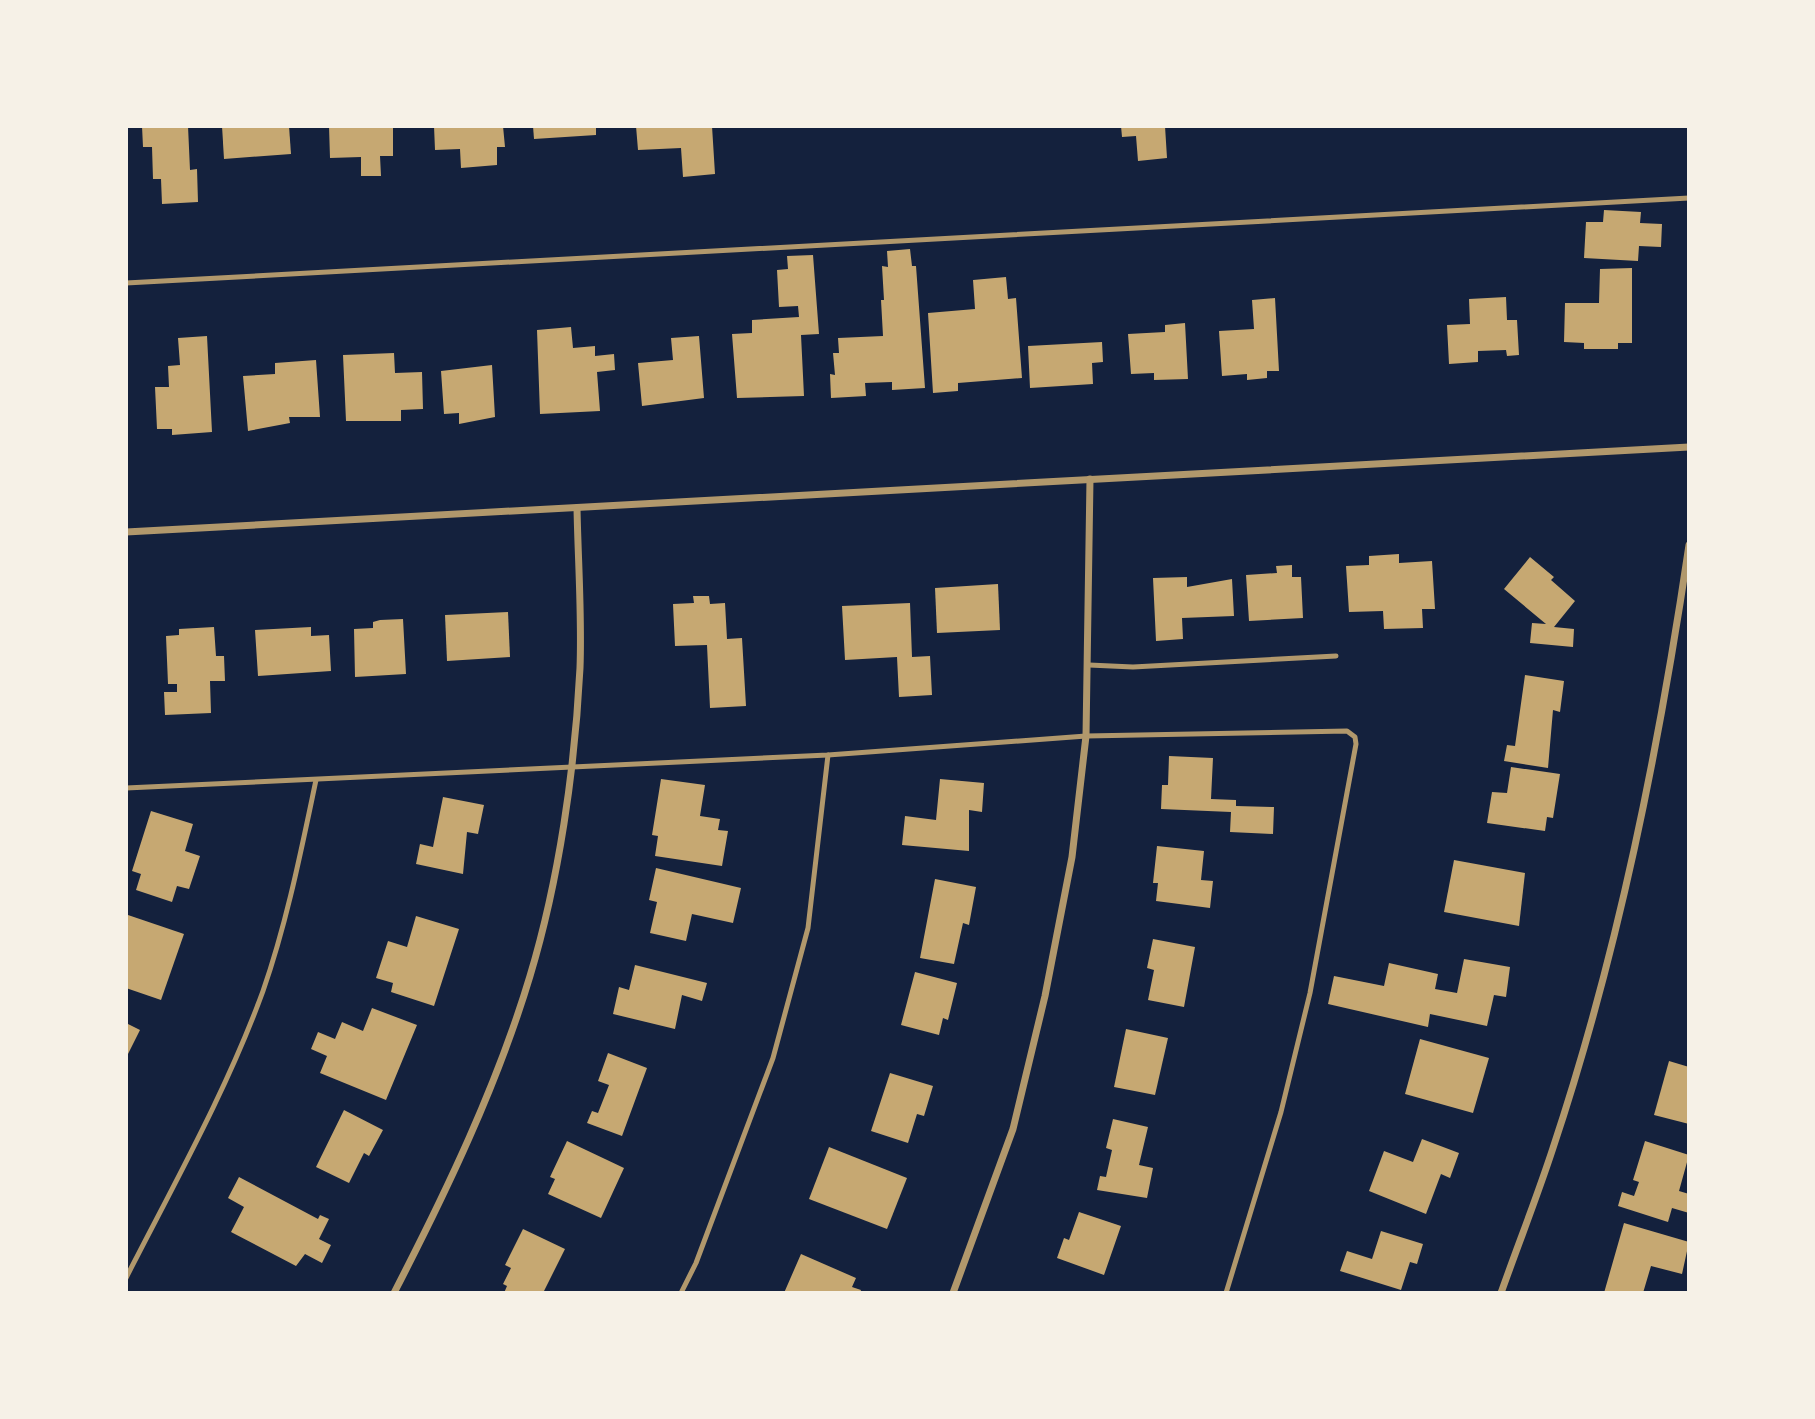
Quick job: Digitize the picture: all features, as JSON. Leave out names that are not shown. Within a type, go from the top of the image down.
[{"type":"street","points":[[126,532],[1689,447]]},
{"type":"street","points":[[953,1293],[1013,1129],[1042,1010],[1072,857],[1086,736],[1090,479]]},
{"type":"street","points":[[394,1293],[441,1201],[498,1066],[530,976],[558,853],[571,766],[580,666],[577,508]]},
{"type":"street","points":[[1501,1293],[1553,1147],[1600,990],[1671,669],[1689,545]]},
{"type":"lane","points":[[126,283],[1689,198]]},
{"type":"lane","points":[[1089,665],[1133,667],[1336,656]]},
{"type":"lane","points":[[126,788],[828,755],[1086,736],[1347,731],[1355,737],[1310,993],[1281,1112],[1226,1293]]},
{"type":"lane","points":[[681,1293],[696,1263],[773,1058],[808,928],[828,755]]},
{"type":"lane","points":[[126,1278],[206,1124],[262,991],[292,893],[316,780]]},
{"type":"building","points":[[142,126],[188,126],[190,170],[197,169],[198,202],[162,204],[161,179],[153,179],[152,147],[143,147]]},
{"type":"building","points":[[222,126],[289,126],[291,154],[224,159]]},
{"type":"building","points":[[329,126],[393,126],[393,156],[380,156],[381,176],[361,176],[361,157],[330,158]]},
{"type":"building","points":[[434,126],[503,126],[505,147],[497,147],[497,165],[461,168],[460,149],[435,150]]},
{"type":"building","points":[[533,126],[596,126],[596,135],[534,139]]},
{"type":"building","points":[[636,126],[712,126],[715,174],[683,177],[681,148],[638,150]]},
{"type":"building","points":[[1121,126],[1165,126],[1167,158],[1138,161],[1136,136],[1122,137]]},
{"type":"building","points":[[1604,210],[1641,212],[1640,223],[1662,224],[1661,247],[1639,246],[1638,261],[1584,258],[1586,222],[1603,222]]},
{"type":"building","points":[[910,249],[912,266],[916,266],[925,388],[892,390],[892,382],[865,383],[866,396],[831,398],[830,374],[835,375],[833,353],[839,353],[838,338],[883,336],[882,266],[888,267],[887,251]]},
{"type":"building","points":[[813,255],[819,334],[801,335],[804,396],[737,398],[732,334],[752,333],[752,320],[799,317],[798,306],[779,307],[777,270],[788,269],[787,256]]},
{"type":"building","points":[[1632,268],[1632,343],[1618,343],[1618,349],[1584,349],[1584,343],[1564,342],[1565,303],[1599,303],[1600,269]]},
{"type":"building","points":[[1006,277],[1008,299],[1016,298],[1022,378],[958,383],[958,391],[933,393],[928,313],[975,309],[973,280]]},
{"type":"building","points":[[1506,297],[1507,320],[1517,320],[1519,355],[1507,356],[1506,350],[1478,351],[1478,362],[1449,364],[1447,325],[1470,324],[1469,299]]},
{"type":"building","points":[[1275,298],[1279,371],[1267,371],[1267,378],[1247,380],[1247,374],[1222,376],[1219,331],[1254,329],[1252,300]]},
{"type":"building","points":[[1185,323],[1188,379],[1154,380],[1154,373],[1131,374],[1128,334],[1165,332],[1165,325]]},
{"type":"building","points":[[571,327],[573,348],[595,346],[595,356],[614,354],[615,370],[597,372],[600,411],[540,414],[537,330]]},
{"type":"building","points":[[207,336],[212,432],[172,435],[172,429],[157,429],[155,387],[169,387],[168,366],[180,365],[178,338]]},
{"type":"building","points":[[699,336],[704,398],[642,406],[638,363],[673,360],[671,338]]},
{"type":"building","points":[[1102,342],[1103,362],[1092,363],[1093,384],[1030,388],[1028,346]]},
{"type":"building","points":[[394,353],[395,373],[422,372],[423,409],[401,410],[401,421],[346,421],[343,355]]},
{"type":"building","points":[[316,360],[320,417],[289,417],[290,423],[248,431],[243,376],[275,374],[275,363]]},
{"type":"building","points":[[492,365],[495,417],[459,424],[459,413],[444,414],[441,371]]},
{"type":"building","points":[[1399,554],[1399,563],[1432,561],[1435,609],[1422,609],[1423,628],[1384,629],[1383,611],[1349,612],[1346,566],[1369,565],[1369,556]]},
{"type":"building","points":[[1530,557],[1554,577],[1551,580],[1575,601],[1554,627],[1574,629],[1573,647],[1530,643],[1532,623],[1546,624],[1504,589]]},
{"type":"building","points":[[1292,565],[1292,577],[1301,577],[1303,618],[1249,621],[1246,575],[1277,573],[1276,566]]},
{"type":"building","points":[[1187,577],[1187,587],[1232,579],[1234,616],[1182,618],[1183,639],[1156,641],[1153,578]]},
{"type":"building","points":[[998,584],[1000,630],[937,633],[935,588]]},
{"type":"building","points":[[693,596],[709,596],[710,604],[725,603],[727,639],[742,638],[746,706],[710,708],[707,645],[675,646],[673,604],[694,603]]},
{"type":"building","points":[[910,603],[912,657],[930,656],[932,695],[899,697],[897,657],[845,660],[842,606]]},
{"type":"building","points":[[508,612],[510,657],[447,661],[445,615]]},
{"type":"building","points":[[403,619],[406,674],[355,677],[354,629],[373,628],[373,622],[380,620]]},
{"type":"building","points":[[214,627],[216,656],[224,656],[225,681],[210,681],[211,713],[165,715],[164,692],[177,692],[177,684],[168,684],[166,636],[179,635],[179,629]]},
{"type":"building","points":[[311,627],[311,636],[329,635],[331,671],[258,676],[255,630]]},
{"type":"building","points":[[1525,675],[1564,681],[1560,712],[1553,710],[1548,768],[1504,761],[1507,745],[1515,746]]},
{"type":"building","points":[[1169,756],[1213,758],[1211,799],[1236,800],[1236,806],[1274,807],[1273,834],[1230,832],[1231,812],[1161,809],[1162,785],[1168,785]]},
{"type":"building","points":[[1511,767],[1560,774],[1553,818],[1547,817],[1545,831],[1487,823],[1492,792],[1507,793]]},
{"type":"building","points":[[661,779],[705,785],[700,816],[720,819],[718,830],[728,831],[722,866],[655,856],[658,836],[652,835]]},
{"type":"building","points":[[940,779],[984,783],[982,812],[969,810],[969,851],[902,845],[905,816],[936,820]]},
{"type":"building","points":[[443,797],[484,805],[478,834],[467,832],[463,874],[416,864],[420,844],[433,847]]},
{"type":"building","points":[[151,811],[193,824],[185,851],[200,856],[189,889],[177,886],[172,902],[136,890],[141,874],[132,871]]},
{"type":"building","points":[[1157,846],[1204,851],[1201,880],[1213,881],[1210,908],[1156,901],[1158,883],[1153,883]]},
{"type":"building","points":[[1454,860],[1525,873],[1519,926],[1444,912]]},
{"type":"building","points":[[656,868],[741,888],[733,923],[692,914],[686,941],[650,933],[657,902],[649,900]]},
{"type":"building","points":[[935,879],[976,887],[969,925],[963,923],[954,964],[920,958]]},
{"type":"building","points":[[128,915],[184,934],[161,1000],[126,988]]},
{"type":"building","points":[[416,916],[459,929],[434,1006],[391,992],[393,983],[376,978],[388,941],[407,947]]},
{"type":"building","points":[[1153,939],[1195,947],[1184,1007],[1148,1000],[1154,970],[1147,968]]},
{"type":"building","points":[[1464,959],[1510,967],[1506,997],[1494,995],[1487,1026],[1430,1014],[1428,1027],[1328,1004],[1334,976],[1384,986],[1389,963],[1438,974],[1435,989],[1457,993]]},
{"type":"building","points":[[635,965],[707,983],[702,1001],[682,995],[675,1029],[613,1014],[619,987],[629,990]]},
{"type":"building","points":[[915,972],[957,983],[948,1020],[943,1018],[939,1035],[901,1025]]},
{"type":"building","points":[[372,1008],[417,1025],[386,1100],[320,1073],[327,1056],[311,1049],[318,1032],[335,1039],[342,1022],[363,1031]]},
{"type":"building","points":[[126,1023],[140,1030],[126,1058]]},
{"type":"building","points":[[1126,1029],[1168,1038],[1155,1095],[1114,1087]]},
{"type":"building","points":[[1420,1039],[1489,1058],[1473,1113],[1405,1094]]},
{"type":"building","points":[[608,1053],[647,1068],[622,1136],[587,1123],[592,1111],[598,1113],[609,1085],[598,1081]]},
{"type":"building","points":[[1669,1061],[1689,1067],[1689,1124],[1654,1115]]},
{"type":"building","points":[[890,1073],[933,1086],[924,1116],[917,1114],[908,1143],[871,1131]]},
{"type":"building","points":[[344,1110],[383,1130],[369,1156],[364,1153],[349,1183],[316,1167]]},
{"type":"building","points":[[1113,1119],[1148,1127],[1139,1165],[1153,1168],[1147,1198],[1097,1190],[1100,1176],[1106,1177],[1112,1150],[1106,1148]]},
{"type":"building","points":[[1422,1139],[1459,1153],[1450,1178],[1441,1174],[1426,1214],[1369,1191],[1384,1151],[1413,1162]]},
{"type":"building","points":[[567,1141],[624,1168],[601,1218],[548,1194],[555,1179],[550,1177]]},
{"type":"building","points":[[1645,1141],[1689,1155],[1679,1191],[1689,1194],[1689,1213],[1672,1208],[1668,1222],[1618,1206],[1622,1192],[1634,1196],[1639,1182],[1633,1180]]},
{"type":"building","points":[[829,1147],[907,1178],[887,1229],[809,1199]]},
{"type":"building","points":[[239,1177],[318,1219],[320,1215],[329,1219],[319,1239],[331,1245],[322,1263],[305,1254],[296,1266],[231,1232],[244,1207],[228,1198]]},
{"type":"building","points":[[1079,1212],[1121,1226],[1104,1275],[1057,1258],[1064,1238],[1069,1240]]},
{"type":"building","points":[[1624,1223],[1689,1242],[1682,1274],[1651,1266],[1643,1293],[1604,1293]]},
{"type":"building","points":[[523,1229],[565,1249],[543,1293],[504,1293],[507,1286],[503,1284],[511,1268],[505,1265]]},
{"type":"building","points":[[1381,1231],[1423,1244],[1417,1264],[1410,1262],[1401,1290],[1340,1271],[1347,1251],[1372,1259]]},
{"type":"building","points":[[801,1254],[856,1278],[852,1287],[861,1290],[860,1293],[784,1293]]}]
